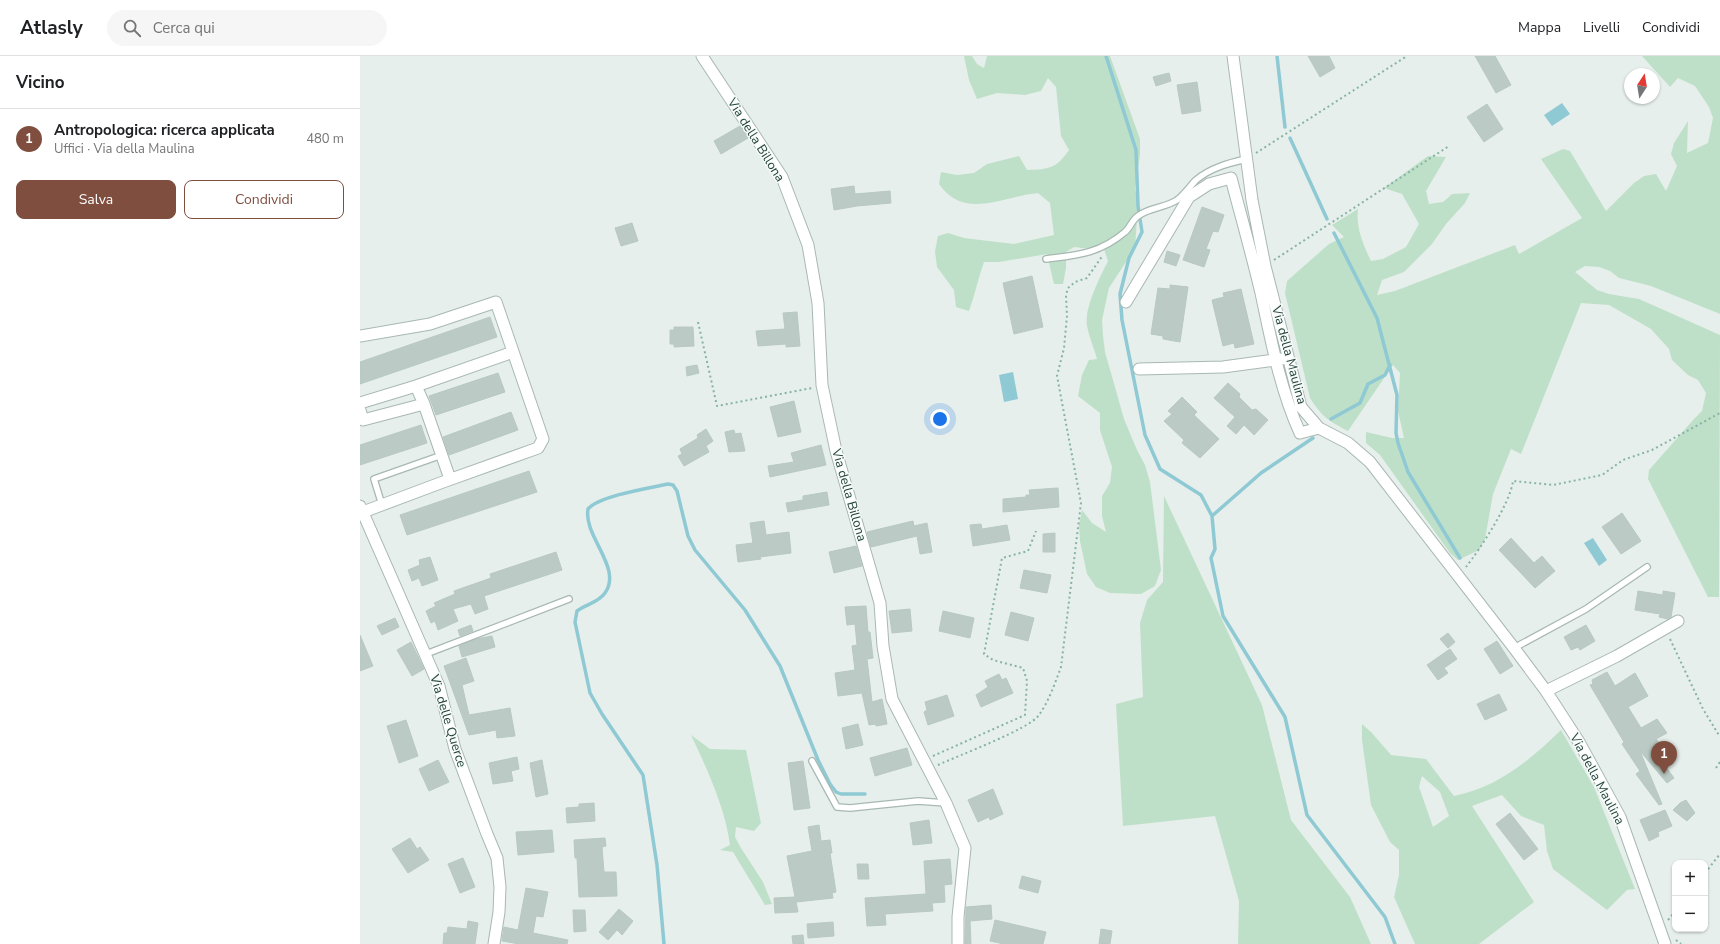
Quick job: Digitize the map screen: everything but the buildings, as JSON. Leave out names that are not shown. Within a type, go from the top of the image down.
[{"type":"street","name":"Via della Billona","points":[[702,56],[782,177],[808,245],[818,303],[822,386],[836,451],[880,603],[883,646],[892,699],[946,803],[965,848],[958,917],[958,944]]},
{"type":"street","name":"Via della Maulina","points":[[1233,56],[1252,200],[1265,266],[1301,407],[1319,428],[1348,443],[1370,462],[1546,691],[1579,742],[1620,817],[1665,944]]},
{"type":"street","points":[[1126,302],[1189,197],[1209,184],[1231,178],[1290,411],[1300,433],[1319,428]]},
{"type":"street","points":[[360,336],[430,324],[496,302],[543,439],[538,448],[382,505],[362,509]]},
{"type":"street","points":[[360,403],[416,386],[513,352]]},
{"type":"street","points":[[1139,369],[1223,367],[1288,358]]},
{"type":"street","points":[[416,386],[424,404],[450,479]]},
{"type":"street","points":[[360,410],[363,420],[424,404]]},
{"type":"street","name":"Via delle Querce","points":[[362,509],[439,686],[455,749],[497,858],[500,887],[499,912],[494,944]]},
{"type":"street","points":[[1546,691],[1617,656],[1678,621]]},
{"type":"lane","points":[[1046,259],[1090,253],[1107,245],[1126,231],[1136,217],[1148,210],[1167,205],[1177,200],[1197,179],[1221,166],[1246,159]]},
{"type":"lane","points":[[382,505],[374,479],[442,455]]},
{"type":"lane","points":[[1514,648],[1586,609],[1647,567]]},
{"type":"lane","points":[[426,654],[569,599]]},
{"type":"lane","points":[[812,761],[837,807],[850,808],[918,801],[946,803]]},
{"type":"path","points":[[1246,159],[1407,56]]},
{"type":"path","points":[[1265,266],[1449,146]]},
{"type":"path","points":[[926,765],[1012,733],[1039,716],[1061,667],[1081,503],[1057,376],[1064,348],[1067,316],[1066,295],[1068,288],[1075,282],[1087,278],[1104,255]]},
{"type":"path","points":[[698,322],[717,406],[822,386]]},
{"type":"path","points":[[1459,576],[1475,555],[1492,528],[1512,489],[1513,481],[1553,485],[1602,475],[1623,460],[1652,450],[1720,413]]},
{"type":"path","points":[[926,765],[1025,715],[1027,681],[1023,668],[993,660],[984,654],[1002,558],[1028,551],[1036,532]]},
{"type":"path","points":[[1665,629],[1704,709],[1720,737]]},
{"type":"path","points":[[1716,768],[1720,762]]},
{"type":"path","points":[[1708,869],[1720,854]]},
{"type":"green space","points":[[964,56],[972,56],[977,64],[984,68],[987,56],[1110,56],[1140,139],[1140,155],[1135,188],[1138,204],[1135,248],[1109,288],[1102,320],[1105,352],[1124,419],[1145,465],[1150,482],[1161,570],[1155,586],[1141,594],[1110,593],[1096,587],[1087,574],[1080,541],[1079,525],[1082,510],[1092,523],[1106,532],[1102,516],[1102,496],[1110,483],[1112,467],[1100,430],[1100,413],[1078,396],[1082,375],[1089,360],[1097,359],[1087,326],[1087,319],[1093,293],[1108,261],[1103,246],[1090,249],[1074,247],[1066,252],[1066,268],[1063,284],[1054,284],[1047,254],[999,262],[984,262],[969,311],[956,307],[954,290],[937,267],[935,251],[938,236],[948,233],[964,238],[1014,244],[1054,235],[1050,203],[1038,193],[985,204],[972,204],[960,201],[949,195],[939,184],[941,172],[957,175],[974,173],[987,164],[1019,156],[1027,170],[1047,168],[1060,161],[1069,150],[1061,136],[1056,87],[1048,78],[1041,91],[1025,95],[997,93],[977,99],[969,80]]},
{"type":"green space","points":[[1642,56],[1720,56],[1720,314],[1651,286],[1619,278],[1610,271],[1599,267],[1585,266],[1575,272],[1597,290],[1609,294],[1639,299],[1720,335],[1719,597],[1708,597],[1648,479],[1649,470],[1702,411],[1706,393],[1698,380],[1688,375],[1672,360],[1669,349],[1651,329],[1609,305],[1581,303],[1521,454],[1511,449],[1493,494],[1485,539],[1479,550],[1458,560],[1450,553],[1380,455],[1366,443],[1366,432],[1392,438],[1404,438],[1398,411],[1400,373],[1393,365],[1348,431],[1331,421],[1318,410],[1310,398],[1285,293],[1287,281],[1329,244],[1344,237],[1332,225],[1358,209],[1359,230],[1371,261],[1383,259],[1406,247],[1419,224],[1402,194],[1384,188],[1428,156],[1446,157],[1426,191],[1429,204],[1443,202],[1452,194],[1470,193],[1465,203],[1446,224],[1432,244],[1404,272],[1382,280],[1377,295],[1395,291],[1515,245],[1519,254],[1582,218],[1541,159],[1563,149],[1570,151],[1606,211],[1634,183],[1644,176],[1656,174],[1666,191],[1677,166],[1671,154],[1674,143],[1688,121],[1687,153],[1708,143],[1713,118],[1709,107],[1695,86],[1678,78],[1670,87],[1660,76],[1660,68],[1653,68]]},
{"type":"green space","points":[[1164,496],[1262,705],[1291,820],[1350,897],[1371,944],[1238,944],[1239,901],[1215,816],[1123,826],[1116,704],[1143,697],[1140,623],[1147,600],[1163,582]]},
{"type":"green space","points":[[1362,724],[1391,755],[1426,759],[1454,796],[1485,786],[1512,771],[1537,752],[1561,730],[1594,787],[1635,889],[1627,890],[1607,910],[1553,869],[1547,851],[1544,825],[1521,816],[1502,795],[1472,806],[1534,902],[1479,944],[1415,944],[1394,897],[1399,875],[1399,850],[1390,842],[1371,805],[1362,740]],"holes":[[[1422,776],[1440,792],[1449,816],[1433,827],[1419,787]]]},
{"type":"green space","points":[[691,735],[710,749],[746,750],[761,823],[754,831],[736,827],[735,837],[763,882],[772,904],[765,905],[733,852],[720,850],[730,845],[728,831],[720,802]]},
{"type":"water","points":[[1562,103],[1570,114],[1552,126],[1544,115]]},
{"type":"water","points":[[1013,372],[1018,399],[1004,402],[999,375]]},
{"type":"water","points":[[1593,538],[1607,560],[1599,566],[1584,543]]},
{"type":"waterway","points":[[1106,56],[1136,150],[1138,206],[1142,232],[1129,258],[1120,294],[1122,320],[1145,435],[1160,469],[1201,495],[1212,516],[1215,549],[1211,558],[1223,616],[1285,717],[1307,815],[1385,917],[1395,944]]},
{"type":"waterway","points":[[1277,56],[1285,127]]},
{"type":"waterway","points":[[1290,138],[1327,219]]},
{"type":"waterway","points":[[1334,233],[1377,318],[1397,395],[1396,433],[1408,472],[1460,558]]},
{"type":"waterway","points":[[1331,419],[1360,403],[1368,384],[1385,375],[1390,365]]},
{"type":"waterway","points":[[1212,516],[1261,473],[1313,438]]},
{"type":"waterway","points":[[664,944],[657,865],[643,775],[602,714],[590,693],[575,622],[577,611],[602,596],[605,593],[609,583],[609,573],[606,563],[591,530],[588,519],[588,509],[594,504],[625,493],[668,484],[673,485],[677,491],[688,536],[695,550],[745,610],[780,666],[818,760],[830,784],[836,792],[841,794],[865,794]]},
{"type":"place","name":"Antropologica: ricerca applicata","points":[[1664,774]]}]
